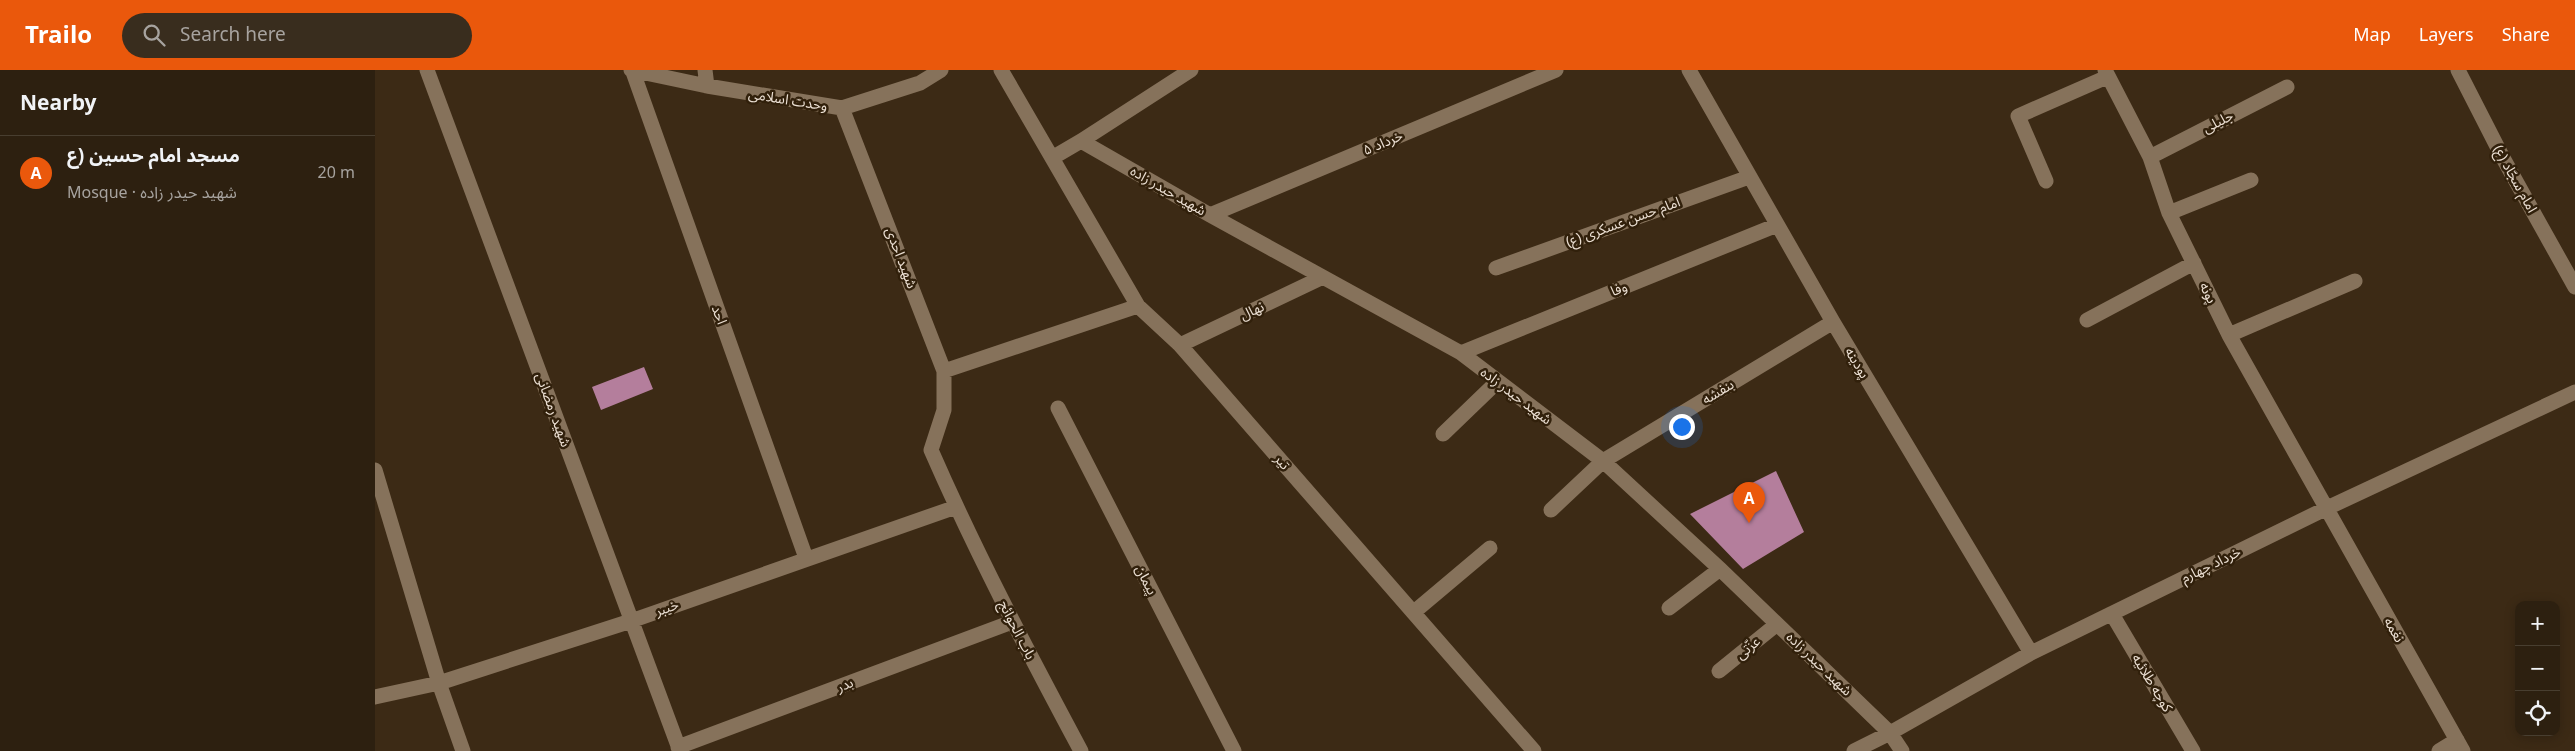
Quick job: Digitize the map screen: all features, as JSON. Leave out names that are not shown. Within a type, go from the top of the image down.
[{"type":"street","name":"شهید رمضانی","points":[[427,70],[679,749]]},
{"type":"street","points":[[705,70],[707,86]]},
{"type":"street","name":"وحدت اسلامی","points":[[632,71],[707,86],[842,108],[919,76],[941,70]]},
{"type":"street","name":"تیر","points":[[1001,70],[1138,306],[1180,345],[1534,751]]},
{"type":"street","points":[[1051,158],[1081,141],[1191,70]]},
{"type":"street","name":"خرداد ۵","points":[[1210,216],[1556,70]]},
{"type":"street","name":"پودینه","points":[[1689,70],[1833,322],[2031,653]]},
{"type":"street","name":"امام سجّاد (ع)","points":[[2458,70],[2503,158],[2575,287]]},
{"type":"street","name":"احد","points":[[632,71],[806,558]]},
{"type":"street","points":[[2046,181],[2018,116],[2106,74]]},
{"type":"street","name":"پونه","points":[[2106,74],[2150,157],[2169,213],[2229,335],[2325,509]]},
{"type":"street","name":"جلیلی","points":[[2150,157],[2287,87]]},
{"type":"street","name":"شهید احدی","points":[[842,108],[945,371],[944,410]]},
{"type":"street","name":"شهید حیدر زاده","points":[[1081,141],[1210,216],[1461,353],[1603,461],[1777,624],[1890,734],[1902,751]]},
{"type":"street","name":"امام حسن عسکری (ع)","points":[[1496,268],[1749,177]]},
{"type":"street","points":[[2169,213],[2251,180]]},
{"type":"street","name":"وفا","points":[[1461,353],[1777,225]]},
{"type":"street","points":[[2087,320],[2194,263]]},
{"type":"street","name":"نهال","points":[[1180,345],[1323,277]]},
{"type":"street","points":[[2229,335],[2355,281]]},
{"type":"street","points":[[945,371],[1138,306]]},
{"type":"street","name":"بنفشه","points":[[1551,510],[1603,461],[1833,322]]},
{"type":"street","points":[[1443,434],[1497,382]]},
{"type":"street","name":"خرداد چهارم","points":[[1854,751],[1890,734],[2031,653],[2325,509],[2575,392]]},
{"type":"street","name":"پیمان","points":[[1058,408],[1235,751]]},
{"type":"street","name":"باب الحوائج","points":[[944,410],[931,450],[956,507],[1012,622],[1081,751]]},
{"type":"street","points":[[375,470],[439,684],[463,751]]},
{"type":"street","name":"خیبر","points":[[375,697],[439,684],[631,621],[806,558],[956,507]]},
{"type":"street","name":"نغمه","points":[[2325,509],[2460,746]]},
{"type":"street","points":[[1414,612],[1490,548]]},
{"type":"street","points":[[1669,608],[1720,569]]},
{"type":"street","name":"کوچه طلائیه","points":[[2112,614],[2193,751]]},
{"type":"street","name":"بدر","points":[[679,749],[1012,622]]},
{"type":"street","name":"عزّتی","points":[[1719,672],[1777,624]]},
{"type":"street","points":[[2439,751],[2460,746]]},
{"type":"building","points":[[644,367],[653,389],[601,410],[592,387]]},
{"type":"building","points":[[1776,471],[1804,532],[1743,569],[1690,514]]},
{"type":"place","name":"مسجد امام حسین (ع","points":[[1749,523]]}]
